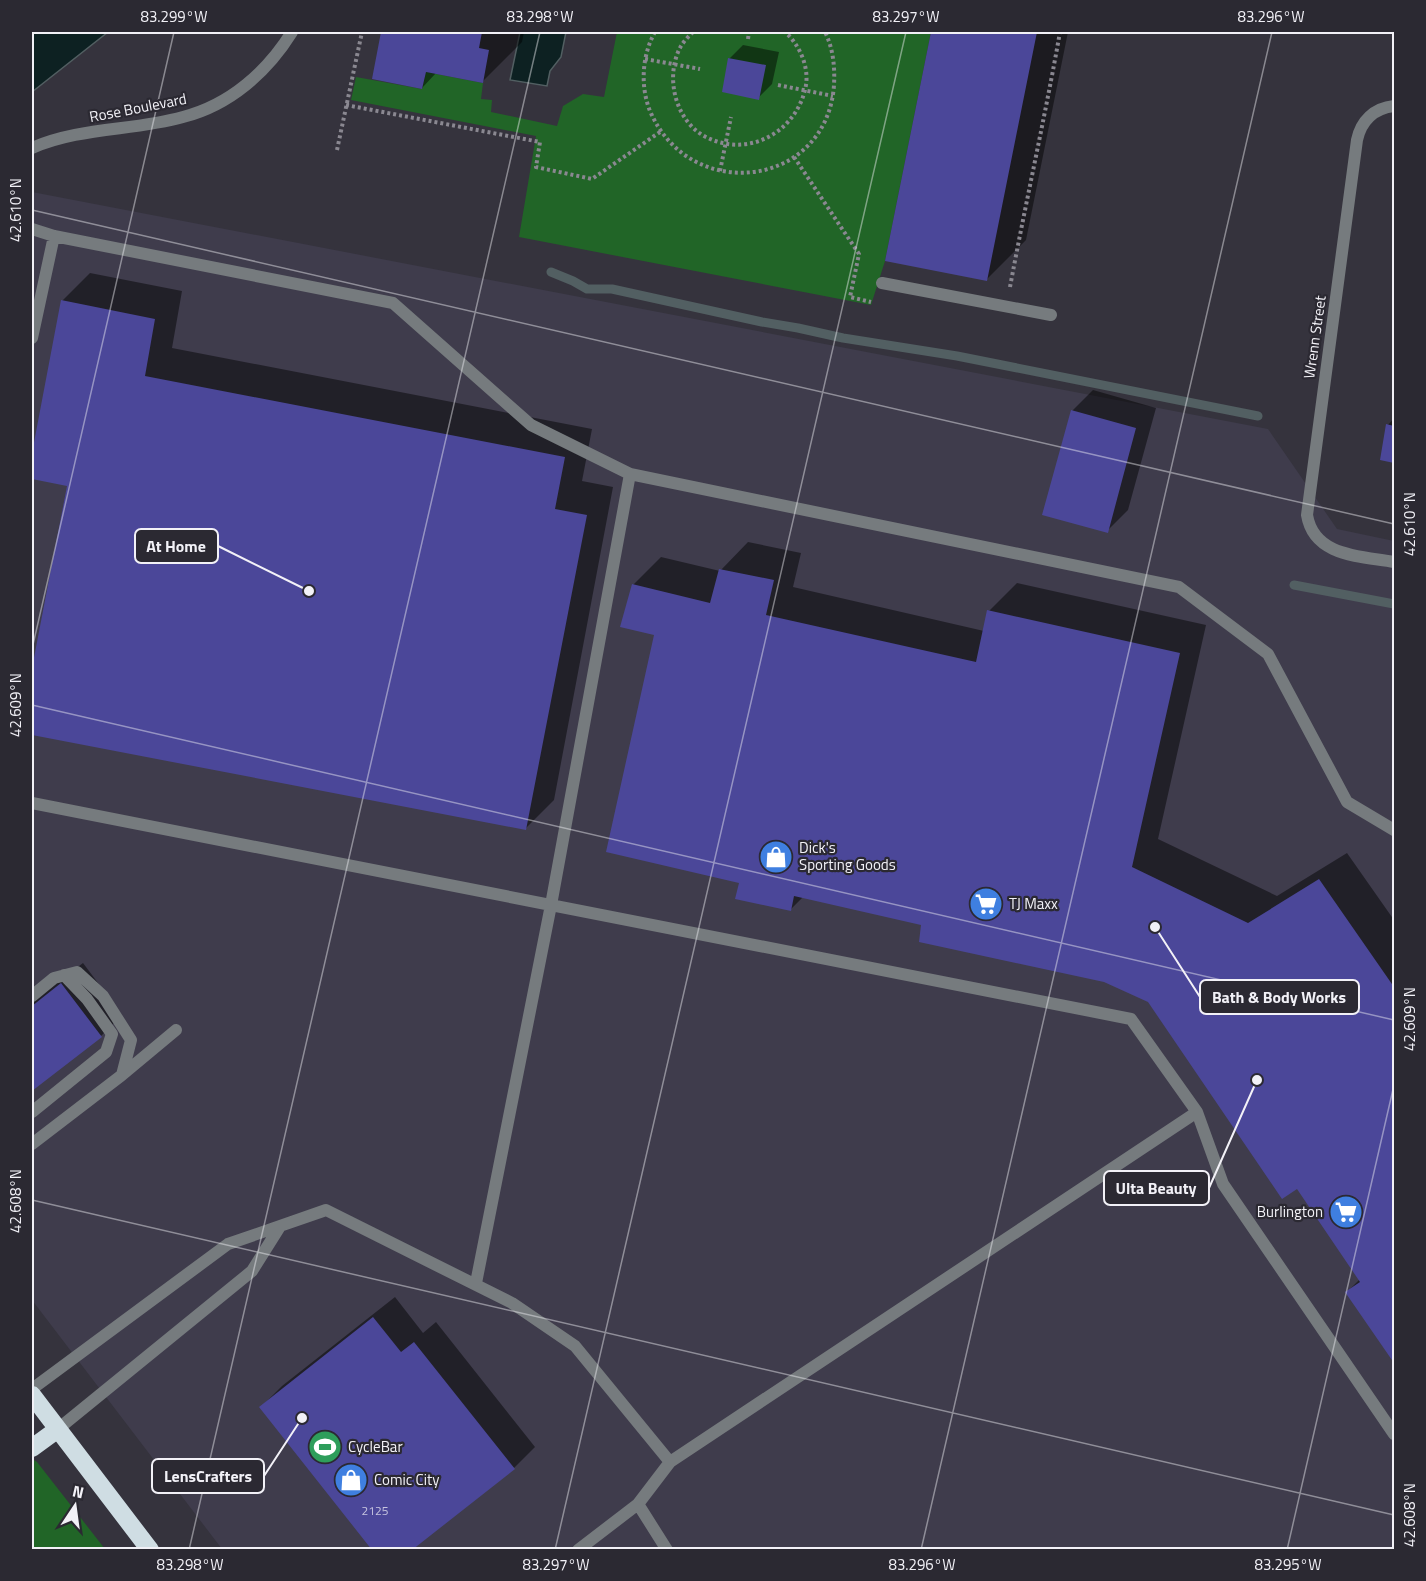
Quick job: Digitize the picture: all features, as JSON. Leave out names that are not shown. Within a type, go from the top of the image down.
[{"type":"highway","points":[[32,1395],[150,1550]]},
{"type":"highway","points":[[32,1448],[58,1429]]},
{"type":"street","name":"Rose Boulevard","points":[[32,148],[55,138],[184,117],[226,99],[252,82],[275,58],[292,32]]},
{"type":"street","name":"Wrenn Street","points":[[1395,106],[1381,109],[1367,118],[1357,141],[1307,507],[1308,522],[1312,531],[1317,540],[1327,547],[1395,562]]},
{"type":"street","points":[[32,229],[54,236],[393,303],[531,426],[630,474],[1179,587],[1268,654],[1347,802],[1395,830]]},
{"type":"street","points":[[32,338],[54,236]]},
{"type":"street","points":[[882,283],[1051,315]]},
{"type":"street","points":[[476,1283],[551,904],[630,474]]},
{"type":"street","points":[[32,803],[1131,1019],[1197,1112],[1223,1184],[1395,1434]]},
{"type":"street","points":[[32,996],[54,978],[77,972],[103,996],[131,1040],[122,1075]]},
{"type":"street","points":[[32,1112],[106,1052],[112,1034],[87,999],[64,975]]},
{"type":"street","points":[[32,1144],[176,1030]]},
{"type":"street","points":[[578,1550],[638,1504],[670,1462],[1197,1112]]},
{"type":"street","points":[[32,1389],[228,1244],[326,1210],[476,1283],[512,1303],[575,1346],[670,1462]]},
{"type":"street","points":[[58,1429],[252,1270],[279,1228]]},
{"type":"street","points":[[638,1504],[667,1550]]},
{"type":"path","points":[[337,150],[362,32]]},
{"type":"path","points":[[655,32],[645,59],[643,84],[647,104],[660,132],[686,158],[700,166],[720,171],[759,171],[794,157],[819,134],[829,114],[833,96],[833,53],[825,32]]},
{"type":"path","points":[[693,32],[681,46],[674,66],[673,87],[679,107],[690,124],[707,138],[746,144],[769,138],[783,128],[793,117],[805,90],[807,80],[803,58],[792,37],[785,32]]},
{"type":"path","points":[[748,39],[749,32]]},
{"type":"path","points":[[1009,293],[1028,194],[1041,141],[1060,32]]},
{"type":"path","points":[[645,59],[699,69]]},
{"type":"path","points":[[778,85],[833,96]]},
{"type":"path","points":[[346,105],[540,142],[536,167],[592,179],[660,132]]},
{"type":"path","points":[[720,171],[731,117]]},
{"type":"shaded area","points":[[32,32],[108,32],[32,92]]},
{"type":"shaded area","points":[[520,32],[566,32],[561,57],[550,71],[547,86],[510,80]]},
{"type":"shaded area","points":[[32,192],[1268,429],[1337,529],[1394,541],[1394,1549],[222,1549],[32,1300]]},
{"type":"green space","points":[[617,32],[931,32],[885,261],[871,305],[519,237],[536,136],[351,100],[356,77],[422,89],[426,72],[483,83],[481,99],[492,100],[491,112],[557,126],[563,106],[583,94],[604,97]]},
{"type":"green space","points":[[34,1460],[105,1549],[32,1549],[32,1463]]},
{"type":"building","points":[[381,32],[482,32],[479,48],[489,50],[483,83],[426,72],[422,89],[372,79]]},
{"type":"building","points":[[931,32],[1037,32],[987,281],[885,261]]},
{"type":"building","points":[[728,58],[766,65],[759,100],[722,92]]},
{"type":"building","points":[[61,300],[155,319],[145,376],[565,457],[555,509],[587,515],[526,830],[32,735],[32,668],[67,486],[32,479],[32,453]]},
{"type":"building","points":[[1071,410],[1136,428],[1108,533],[1042,515]]},
{"type":"building","points":[[1386,424],[1394,426],[1394,463],[1380,460]]},
{"type":"building","points":[[719,569],[774,580],[766,615],[976,662],[987,610],[1180,653],[1132,867],[1248,923],[1319,879],[1394,987],[1394,1363],[1345,1292],[1360,1282],[1297,1189],[1282,1199],[1148,1002],[1104,982],[919,942],[921,925],[794,896],[791,911],[735,899],[739,883],[606,852],[654,635],[620,627],[632,584],[710,603]]},
{"type":"building","points":[[61,983],[102,1037],[32,1091],[32,1006]]},
{"type":"building","points":[[373,1317],[401,1352],[414,1342],[515,1469],[412,1550],[372,1550],[259,1407]]},
{"type":"waterway","points":[[551,272],[587,289],[612,289],[843,338],[957,356],[1258,416]]},
{"type":"waterway","points":[[1294,585],[1394,604]]},
{"type":"place","name":"At Home","points":[[309,591]]},
{"type":"place","name":"Dick's Sporting Goods","points":[[776,857]]},
{"type":"place","name":"TJ Maxx","points":[[986,904]]},
{"type":"place","name":"Bath & Body Works","points":[[1155,927]]},
{"type":"place","name":"Ulta Beauty","points":[[1257,1080]]},
{"type":"place","name":"Burlington","points":[[1346,1212]]},
{"type":"place","name":"LensCrafters","points":[[302,1418]]},
{"type":"place","name":"CycleBar","points":[[325,1447]]},
{"type":"place","name":"Comic City","points":[[351,1480]]}]
